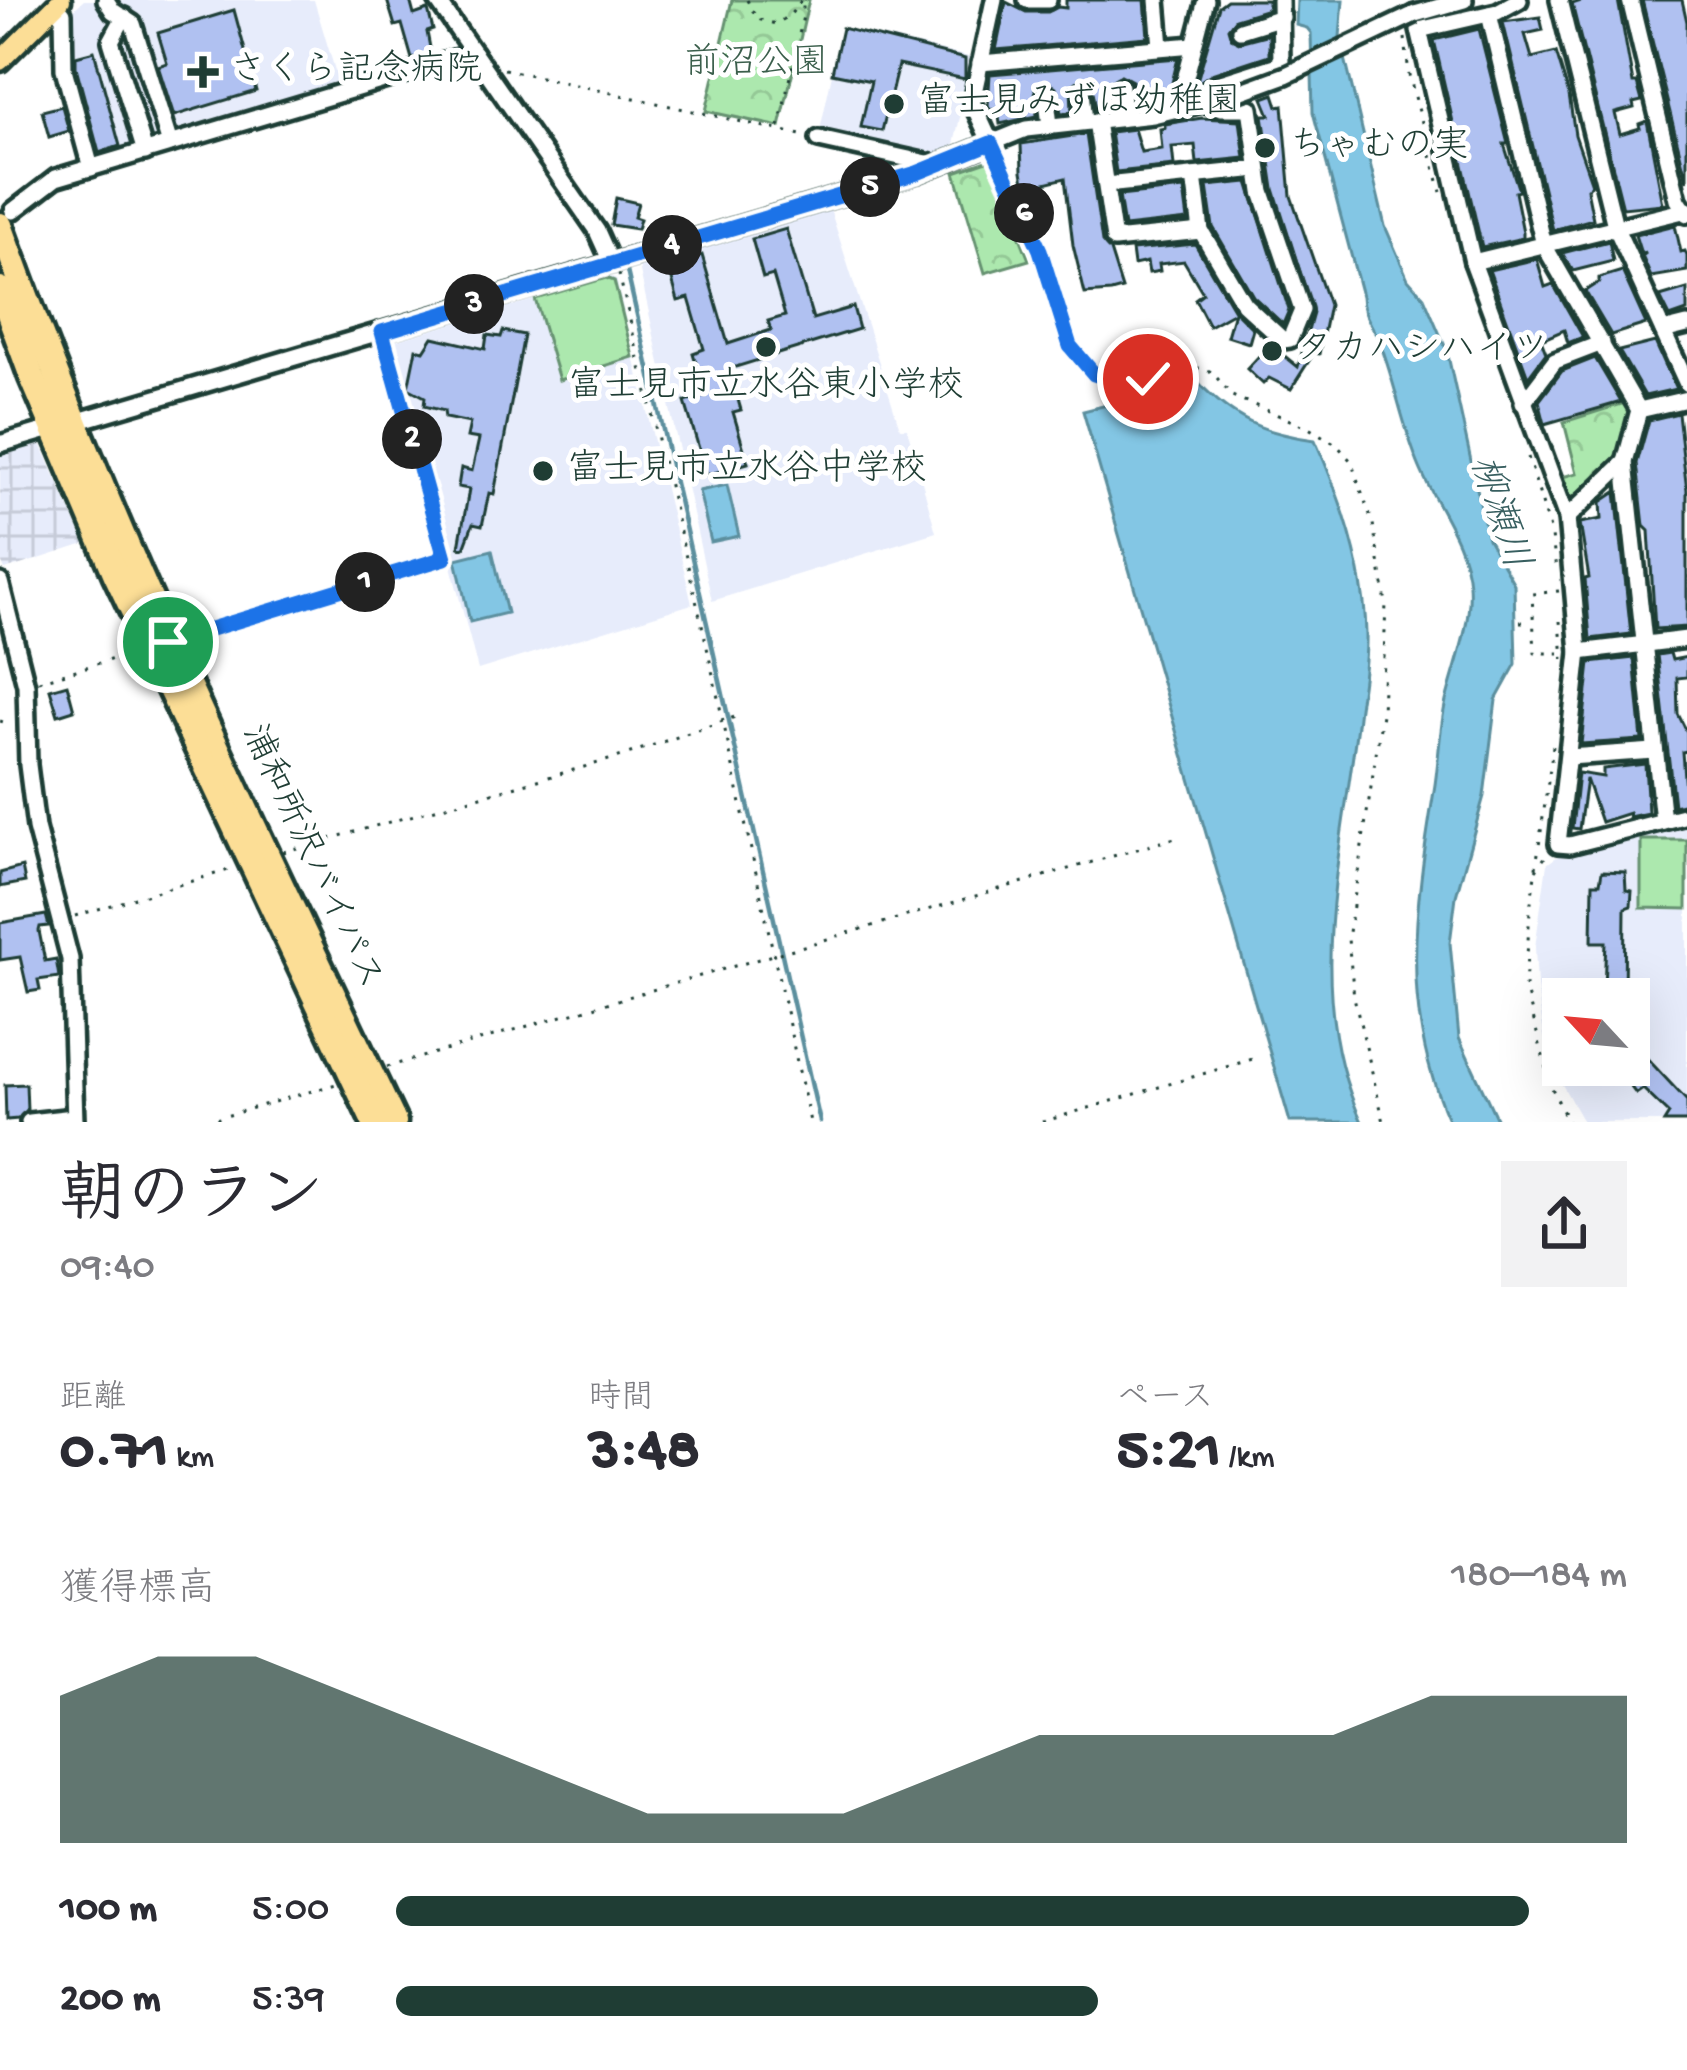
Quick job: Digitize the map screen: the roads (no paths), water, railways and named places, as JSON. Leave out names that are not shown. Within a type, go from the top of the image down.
[{"type":"highway","name":"浦和所沢バイパス","points":[[6,218],[63,425]]},
{"type":"highway","name":"浦和所沢バイパス","points":[[0,289],[159,645],[362,1075],[394,1122]]},
{"type":"highway","name":"浦和所沢バイパス","points":[[362,1075],[374,1122]]},
{"type":"main road","points":[[0,61],[58,3]]},
{"type":"street","points":[[106,0],[133,24],[170,144]]},
{"type":"street","points":[[436,0],[618,260]]},
{"type":"street","points":[[991,143],[972,102],[994,0]]},
{"type":"street","points":[[1027,0],[1048,0]]},
{"type":"street","points":[[1157,0],[1161,47]]},
{"type":"street","points":[[0,444],[939,166],[1050,125],[1207,103],[1286,75],[1415,14],[1464,0]]},
{"type":"street","points":[[1519,0],[1489,14],[1419,30],[1473,262],[1567,518],[1576,590],[1569,757],[1558,844],[1570,845],[1687,815]]},
{"type":"street","points":[[1558,0],[1615,226],[1687,384]]},
{"type":"street","points":[[1473,262],[1686,212],[1678,200],[1630,0]]},
{"type":"street","points":[[1177,110],[1210,2]]},
{"type":"street","points":[[58,3],[64,13],[64,69],[91,168]]},
{"type":"street","points":[[1207,103],[1215,85],[1281,64],[1281,9],[1240,30]]},
{"type":"street","points":[[1489,14],[1544,245],[1639,410],[1625,462],[1663,820]]},
{"type":"street","points":[[124,17],[111,41],[145,152]]},
{"type":"street","points":[[980,63],[1195,45]]},
{"type":"street","points":[[6,218],[56,178],[474,53]]},
{"type":"street","points":[[124,85],[149,77]]},
{"type":"street","points":[[1120,87],[1123,118]]},
{"type":"street","points":[[1082,91],[1106,185],[1114,240],[1201,231]]},
{"type":"street","points":[[1046,93],[1050,125]]},
{"type":"street","points":[[1194,176],[1201,231],[1244,304],[1283,340],[1290,339],[1302,310],[1258,169],[1250,108],[1207,103]]},
{"type":"street","points":[[819,139],[939,166]]},
{"type":"street","points":[[1106,185],[1258,169]]},
{"type":"street","points":[[1664,331],[1687,325]]},
{"type":"street","points":[[1523,404],[1555,362],[1602,343]]},
{"type":"street","points":[[1639,410],[1687,399]]},
{"type":"street","points":[[1567,518],[1625,462]]},
{"type":"street","points":[[0,582],[26,685],[36,828],[70,959],[75,1120],[29,1122]]},
{"type":"street","points":[[1571,652],[1687,639]]},
{"type":"street","points":[[1569,757],[1654,751]]},
{"type":"water","points":[[1297,0],[1343,0],[1340,37],[1385,226],[1447,351],[1488,539],[1514,584],[1516,664],[1496,700],[1484,796],[1456,896],[1450,943],[1459,1038],[1498,1122],[1449,1122],[1433,1080],[1417,999],[1421,877],[1444,712],[1468,614],[1467,569],[1414,452],[1384,354],[1364,308],[1313,112],[1311,33],[1296,25]]},
{"type":"water","points":[[1198,382],[1251,423],[1315,440],[1357,559],[1366,655],[1337,870],[1330,972],[1344,1073],[1362,1122],[1290,1122],[1083,411]]},
{"type":"water","points":[[727,485],[739,536],[711,542],[699,491]]},
{"type":"water","points":[[492,550],[507,613],[470,622],[456,559]]},
{"type":"waterway","points":[[627,271],[820,1122]]},
{"type":"place","name":"さくら記念病院","points":[[203,72]]},
{"type":"place","name":"富士見みずほ幼稚園","points":[[894,104]]},
{"type":"place","name":"ちゃむの実","points":[[1265,148]]},
{"type":"place","name":"富士見市立水谷東小学校","points":[[766,347]]},
{"type":"place","name":"タカハシハイツ","points":[[1272,351]]},
{"type":"place","name":"富士見市立水谷中学校","points":[[543,471]]},
{"type":"park label","name":"前沼公園","points":[[756,65]]},
{"type":"water label","name":"柳瀬川","points":[[1497,513]]}]
